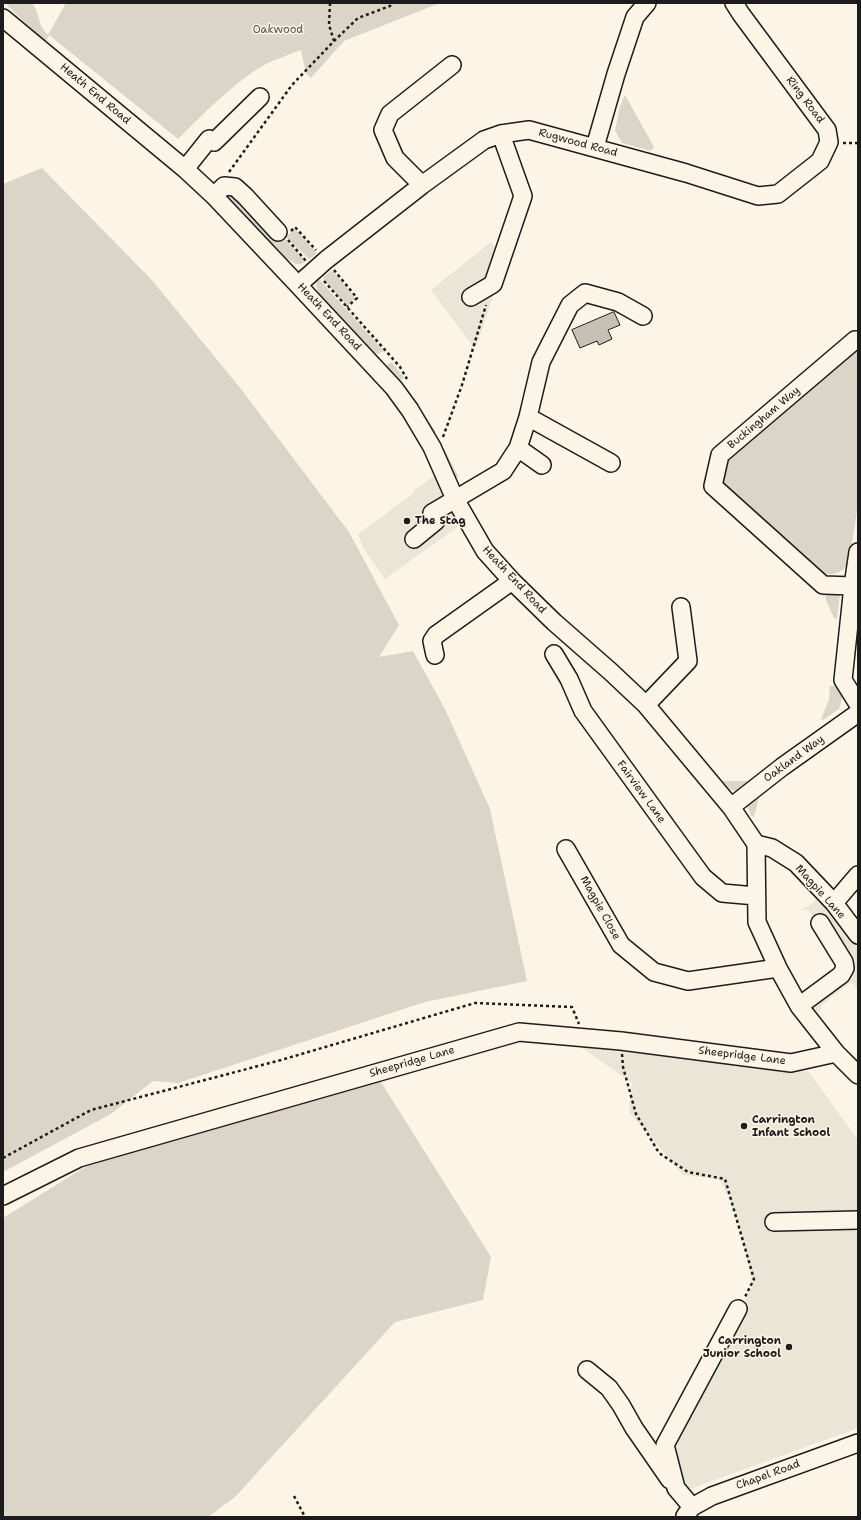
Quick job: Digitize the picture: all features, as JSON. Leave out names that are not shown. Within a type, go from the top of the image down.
[{"type":"street","points":[[595,147],[616,74],[635,17],[647,3]]},
{"type":"street","name":"Ring Road","points":[[734,3],[827,130],[829,142],[820,161],[778,194],[758,196]]},
{"type":"street","name":"Heath End Road","points":[[3,18],[185,169],[214,196],[394,388],[432,447],[455,499],[485,551],[512,581],[554,622],[646,705],[731,807],[756,844]]},
{"type":"street","points":[[422,185],[395,158],[383,130],[390,114],[452,65]]},
{"type":"street","points":[[185,169],[209,139],[214,142],[260,97]]},
{"type":"street","name":"Rugwood Road","points":[[298,285],[314,270],[422,185],[484,140],[501,134],[529,130],[686,173],[758,196]]},
{"type":"street","points":[[471,297],[493,284],[522,196],[503,140]]},
{"type":"street","points":[[214,196],[224,186],[235,187],[281,234]]},
{"type":"street","points":[[414,539],[436,521],[432,513],[503,471],[518,448],[528,417],[541,362],[570,305],[586,293],[618,302],[644,316]]},
{"type":"street","name":"Buckingham Way","points":[[853,586],[823,585],[713,486],[720,455],[855,340],[858,340]]},
{"type":"street","points":[[528,417],[611,463]]},
{"type":"street","points":[[518,448],[542,465]]},
{"type":"street","points":[[858,552],[843,680],[858,704]]},
{"type":"street","points":[[435,655],[432,641],[436,635],[512,581]]},
{"type":"street","points":[[646,705],[688,661],[681,607]]},
{"type":"street","name":"Fairview Lane","points":[[554,654],[569,679],[583,711],[703,878],[722,893],[756,896]]},
{"type":"street","name":"Oakland Way","points":[[731,807],[782,767],[858,713]]},
{"type":"street","points":[[756,844],[757,922],[778,968],[799,1006],[836,1054],[858,1075]]},
{"type":"street","name":"Magpie Lane","points":[[756,844],[772,848],[796,864],[834,903],[858,935]]},
{"type":"street","name":"Magpie Close","points":[[566,848],[621,945],[654,972],[688,981],[778,968]]},
{"type":"street","points":[[834,903],[858,875]]},
{"type":"street","points":[[799,1006],[841,975],[845,968],[844,962],[820,923]]},
{"type":"street","name":"Sheepridge Lane","points":[[3,1196],[79,1158],[519,1032],[621,1041],[792,1063],[836,1054]]},
{"type":"street","points":[[774,1222],[858,1220]]},
{"type":"street","points":[[676,1488],[665,1445],[738,1310]]},
{"type":"street","points":[[586,1370],[610,1388],[634,1428],[676,1488],[688,1512]]},
{"type":"street","name":"Chapel Road","points":[[688,1512],[712,1496],[858,1443]]},
{"type":"path","points":[[330,3],[329,25],[334,41]]},
{"type":"path","points":[[228,173],[292,85],[334,41],[358,18],[390,6],[392,3]]},
{"type":"path","points":[[841,142],[858,143]]},
{"type":"path","points":[[281,234],[400,367],[410,385]]},
{"type":"path","points":[[439,431],[443,437],[462,385],[493,284]]},
{"type":"path","points":[[3,1158],[91,1110],[280,1060],[475,1003],[572,1006],[584,1038]]},
{"type":"path","points":[[621,1041],[623,1067],[636,1114],[659,1153],[688,1172],[725,1179],[754,1279],[738,1310]]},
{"type":"path","points":[[294,1496],[305,1517]]},
{"type":"shaded area","points":[[527,195],[476,347],[473,346],[431,290],[491,242],[499,251]]},
{"type":"shaded area","points":[[434,476],[459,526],[385,579],[363,548],[358,534]]},
{"type":"shaded area","points":[[819,897],[849,933],[858,947],[858,989],[850,983],[822,1005],[818,1013],[805,993],[841,971],[810,912],[805,909],[801,911]]},
{"type":"shaded area","points":[[578,1045],[809,1072],[858,1140],[858,1428],[687,1490],[668,1453],[688,1407],[752,1287],[739,1223],[720,1179],[683,1175],[629,1112],[632,1083]]},
{"type":"green space","name":"Oakwood","points":[[5,3],[32,3],[37,12],[40,24],[48,35],[66,3],[440,3],[344,41],[311,78],[306,73],[301,50],[264,65],[230,90],[208,109],[178,139],[49,35],[45,43]]},
{"type":"green space","points":[[625,95],[654,147],[651,151],[622,143],[615,131],[620,106]]},
{"type":"green space","points":[[42,168],[151,279],[241,389],[349,532],[399,625],[379,657],[413,651],[445,709],[490,809],[527,981],[425,1002],[178,1083],[153,1081],[111,1114],[3,1172],[3,184]]},
{"type":"green space","points":[[228,189],[282,236],[304,259],[305,262],[296,264],[286,258],[224,194]]},
{"type":"green space","points":[[295,229],[316,251],[316,254],[309,259],[286,237]]},
{"type":"green space","points":[[331,271],[334,272],[354,297],[354,300],[347,306],[324,280],[323,277]]},
{"type":"green space","points":[[317,277],[384,351],[375,355],[319,297],[316,284]]},
{"type":"green space","points":[[858,342],[858,503],[849,564],[836,573],[824,574],[819,573],[722,487],[718,463]]},
{"type":"green space","points":[[392,362],[404,378],[398,381],[386,368],[388,364]]},
{"type":"green space","points":[[405,392],[413,398],[436,432],[433,434]]},
{"type":"green space","points":[[444,448],[459,478],[452,474],[447,466],[444,457]]},
{"type":"green space","points":[[832,586],[840,594],[837,619],[834,618],[825,598]]},
{"type":"green space","points":[[830,686],[840,686],[844,691],[839,709],[823,720],[821,719],[829,700]]},
{"type":"green space","points":[[723,781],[752,781],[740,790],[733,791]]},
{"type":"green space","points":[[760,793],[754,817],[751,816],[748,808],[749,800]]},
{"type":"green space","points":[[379,1079],[491,1257],[483,1300],[395,1322],[235,1497],[208,1517],[3,1517],[3,1218],[85,1167],[320,1094],[321,1099]]},
{"type":"building","points":[[614,312],[620,325],[608,330],[612,339],[599,345],[597,341],[580,348],[572,330]]},
{"type":"place","name":"The Stag","points":[[407,521]]},
{"type":"place","name":"Carrington Infant School","points":[[744,1126]]},
{"type":"place","name":"Carrington Junior School","points":[[789,1347]]}]
